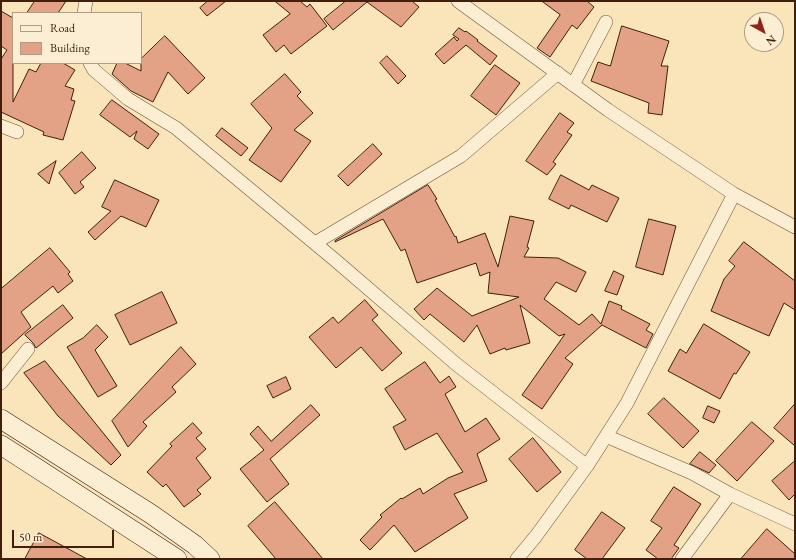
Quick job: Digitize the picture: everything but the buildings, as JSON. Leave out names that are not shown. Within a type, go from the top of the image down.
[{"type":"main road","points":[[1,419],[151,514],[195,545],[210,559]]},
{"type":"main road","points":[[1,445],[177,559]]},
{"type":"street","points":[[84,12],[86,1]]},
{"type":"street","points":[[458,1],[608,110],[734,194],[795,227]]},
{"type":"street","points":[[573,85],[606,22]]},
{"type":"street","points":[[91,64],[94,70],[128,99],[176,128],[315,243],[456,364],[587,466]]},
{"type":"street","points":[[315,243],[461,156],[558,74]]},
{"type":"street","points":[[1,126],[17,132]]},
{"type":"street","points":[[517,559],[536,536],[587,466],[627,403],[734,194]]},
{"type":"street","points":[[1,383],[28,349]]},
{"type":"street","points":[[606,436],[692,473],[730,494],[795,524]]},
{"type":"street","points":[[682,559],[730,494]]}]
